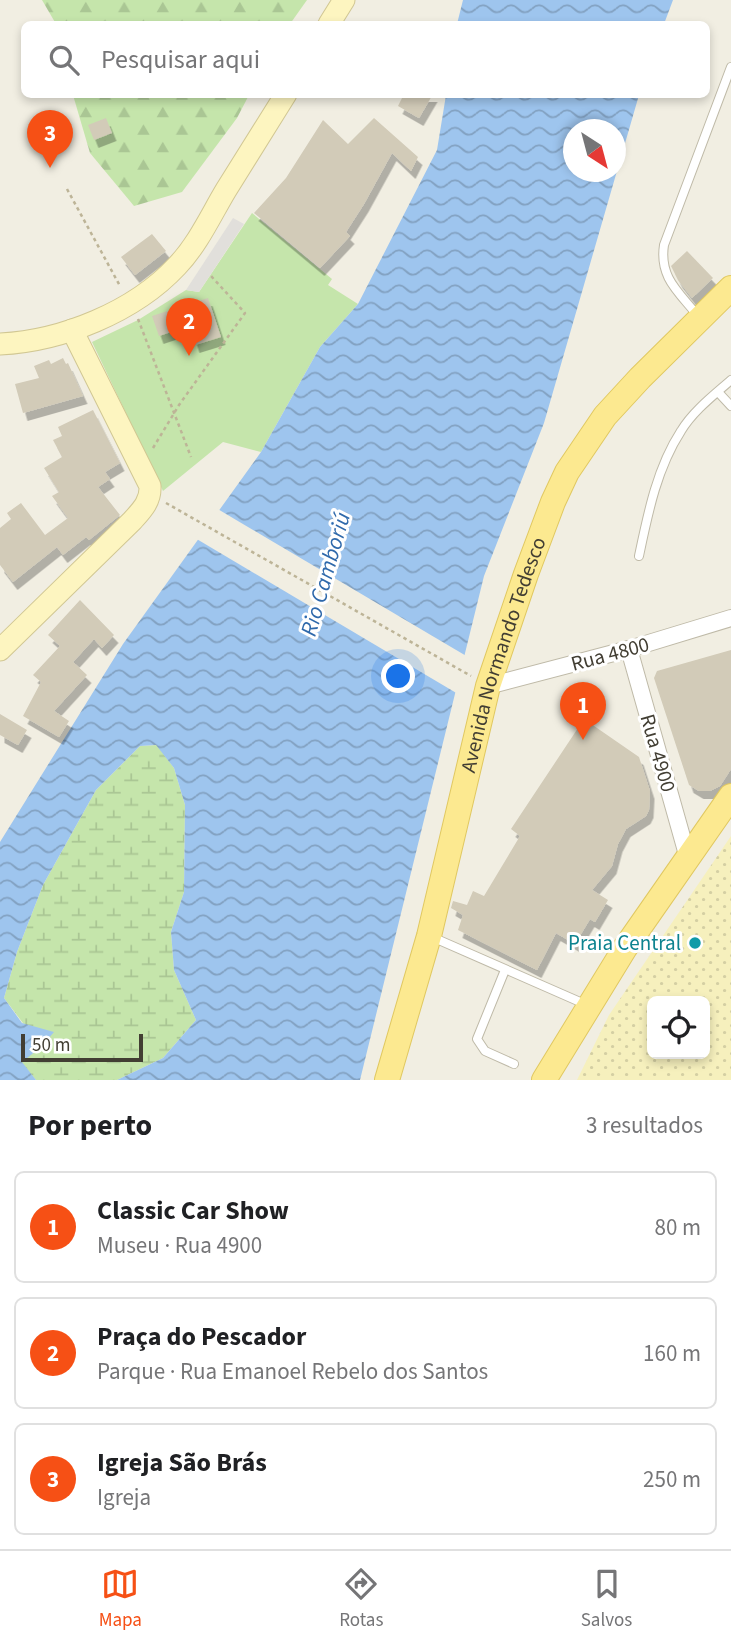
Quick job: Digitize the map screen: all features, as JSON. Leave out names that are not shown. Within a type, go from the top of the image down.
[{"type":"main road","points":[[331,21],[344,0]]},
{"type":"main road","points":[[0,344],[72,330],[134,312],[191,250],[284,98]]},
{"type":"main road","name":"Avenida Normando Tedesco","points":[[387,1080],[429,936],[482,682],[567,472],[605,416],[731,288]]},
{"type":"main road","points":[[0,650],[145,507],[151,495],[141,467],[72,330]]},
{"type":"main road","points":[[544,1080],[625,948],[731,796]]},
{"type":"street","name":"Rua 4800","points":[[482,682],[629,649],[731,618]]},
{"type":"street","name":"Rua 4900","points":[[629,649],[688,858]]},
{"type":"lane","points":[[700,318],[664,272],[662,258],[664,245],[731,67]]},
{"type":"lane","points":[[639,556],[649,507],[664,463],[681,430],[731,380]]},
{"type":"lane","points":[[718,392],[731,406]]},
{"type":"lane","points":[[429,936],[588,1006]]},
{"type":"lane","points":[[505,970],[477,1040],[485,1051],[514,1064]]},
{"type":"path","points":[[66,189],[134,312],[191,457]]},
{"type":"path","points":[[141,467],[174,413],[245,313],[211,276]]},
{"type":"path","points":[[162,501],[482,682]]},
{"type":"green space","points":[[42,0],[307,0],[292,21],[54,21]]},
{"type":"green space","points":[[74,98],[247,98],[237,118],[182,192],[134,206],[90,153]]},
{"type":"green space","points":[[252,213],[332,279],[328,285],[358,304],[320,347],[261,452],[223,442],[163,491],[92,342],[138,320],[186,290],[199,292]]},
{"type":"green space","points":[[157,745],[174,768],[185,805],[184,892],[171,932],[174,970],[196,1020],[163,1058],[117,1080],[36,1080],[21,1062],[41,1047],[4,998],[17,952],[43,885],[96,790],[140,746]]},
{"type":"sand","name":"Praia Central","points":[[731,836],[731,1080],[577,1080],[609,1015]]},
{"type":"shaded area","points":[[233,218],[244,224],[199,292],[186,290]]},
{"type":"water","points":[[463,0],[673,0],[665,21],[458,21]]},
{"type":"water","name":"Rio Camboriú","points":[[446,98],[638,98],[626,140],[626,119],[563,119],[563,182],[614,182],[544,423],[484,576],[360,1080],[117,1080],[163,1058],[196,1020],[174,970],[171,932],[184,892],[185,805],[174,768],[156,745],[140,746],[96,790],[43,885],[17,952],[4,998],[22,1023],[54,1032],[22,1062],[36,1080],[0,1080],[0,842],[123,644],[261,452],[320,347],[358,304],[437,150]]},
{"type":"pier","points":[[216,508],[468,657],[458,694],[195,538]]},
{"type":"building","points":[[402,98],[431,98],[419,118],[398,106]]},
{"type":"building","points":[[106,118],[112,133],[94,140],[88,125]]},
{"type":"building","points":[[374,118],[418,157],[411,171],[392,153],[346,232],[350,236],[320,268],[254,213],[286,178],[323,120],[348,144]]},
{"type":"building","points":[[152,234],[166,251],[135,275],[121,257]]},
{"type":"building","points":[[687,251],[713,278],[692,298],[671,266]]},
{"type":"building","points":[[208,298],[221,337],[195,345],[189,326],[159,336],[152,316]]},
{"type":"building","points":[[63,358],[83,396],[23,413],[15,384],[39,378],[34,366],[49,360],[51,364]]},
{"type":"building","points":[[93,410],[120,463],[105,472],[110,479],[98,487],[120,515],[89,540],[86,537],[63,555],[57,547],[13,582],[0,565],[0,528],[11,519],[7,513],[21,503],[45,535],[68,518],[52,496],[59,492],[44,468],[62,457],[53,440],[62,436],[58,427]]},
{"type":"building","points":[[80,600],[114,635],[102,648],[94,639],[73,662],[87,675],[54,711],[69,721],[59,737],[23,716],[41,682],[33,675],[60,646],[48,635]]},
{"type":"building","points":[[731,650],[731,769],[720,786],[710,791],[699,791],[689,785],[654,678],[657,671]]},
{"type":"building","points":[[0,714],[27,730],[18,745],[0,735]]},
{"type":"building","points":[[584,719],[639,757],[650,791],[649,810],[646,816],[626,829],[618,844],[612,866],[592,890],[608,900],[595,922],[590,919],[575,944],[556,933],[537,970],[458,930],[463,915],[451,908],[453,901],[467,905],[473,891],[484,896],[520,836],[511,829]]},
{"type":"place","name":"Igreja São Brás","points":[[50,168]]},
{"type":"place","name":"Praça do Pescador","points":[[189,356]]},
{"type":"place","name":"Classic Car Show","points":[[583,740]]},
{"type":"place","name":"Praia Central","points":[[695,943]]}]
